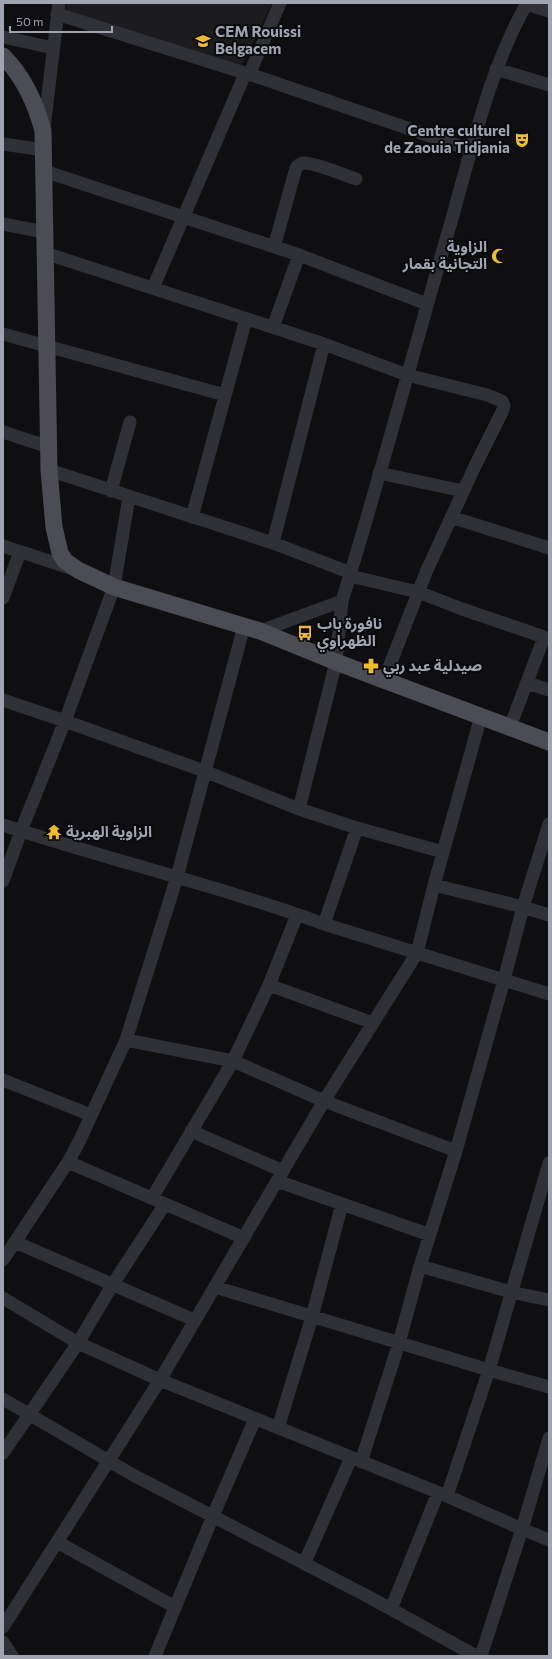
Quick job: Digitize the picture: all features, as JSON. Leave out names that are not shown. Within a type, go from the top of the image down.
[{"type":"main road","points":[[3,56],[21,79],[33,99],[43,131],[49,470],[54,527],[60,553],[65,561],[78,570],[114,587],[260,631],[336,662],[549,742]]},
{"type":"street","points":[[153,288],[280,3]]},
{"type":"street","points":[[299,809],[336,662],[342,601],[471,150],[496,69],[517,21],[527,4],[549,11]]},
{"type":"street","points":[[43,131],[58,8],[247,75],[471,150]]},
{"type":"street","points":[[3,37],[53,48]]},
{"type":"street","points":[[496,69],[549,85]]},
{"type":"street","points":[[3,144],[44,150]]},
{"type":"street","points":[[274,247],[298,165],[302,163],[311,164],[356,179]]},
{"type":"street","points":[[44,170],[299,255],[427,304]]},
{"type":"street","points":[[3,224],[44,232]]},
{"type":"street","points":[[45,253],[324,344],[407,375],[487,395],[502,401],[502,412],[451,517],[418,592],[384,680]]},
{"type":"street","points":[[272,327],[299,255]]},
{"type":"street","points":[[192,517],[246,319]]},
{"type":"street","points":[[3,334],[225,395]]},
{"type":"street","points":[[273,543],[324,344]]},
{"type":"street","points":[[111,491],[130,422]]},
{"type":"street","points":[[3,432],[49,447]]},
{"type":"street","points":[[49,470],[273,543],[350,575],[418,592],[462,609],[547,638],[510,727]]},
{"type":"street","points":[[379,473],[463,491]]},
{"type":"street","points":[[3,881],[21,831],[66,721],[114,587],[129,497]]},
{"type":"street","points":[[451,517],[549,548]]},
{"type":"street","points":[[3,546],[78,570]]},
{"type":"street","points":[[3,598],[20,552]]},
{"type":"street","points":[[260,631],[342,601]]},
{"type":"street","points":[[3,1260],[68,1162],[126,1040],[176,877],[244,626]]},
{"type":"street","points":[[527,683],[549,690]]},
{"type":"street","points":[[3,700],[204,771],[299,809],[356,828],[442,852]]},
{"type":"street","points":[[3,1627],[160,1380],[194,1320],[324,1102],[417,953],[442,852],[481,716]]},
{"type":"street","points":[[304,1564],[356,1460],[399,1343],[420,1266],[456,1151],[523,906],[549,824]]},
{"type":"street","points":[[3,825],[176,877],[549,994]]},
{"type":"street","points":[[324,924],[356,828]]},
{"type":"street","points":[[434,885],[523,906],[549,915]]},
{"type":"street","points":[[152,1198],[233,1061],[269,985],[297,915]]},
{"type":"street","points":[[269,985],[373,1023]]},
{"type":"street","points":[[126,1040],[233,1061],[324,1102],[456,1151]]},
{"type":"street","points":[[3,1080],[91,1115]]},
{"type":"street","points":[[191,1131],[280,1176],[342,1204],[430,1235]]},
{"type":"street","points":[[68,1162],[244,1238]]},
{"type":"street","points":[[391,1609],[443,1495],[489,1370],[549,1163]]},
{"type":"street","points":[[3,1454],[78,1343],[113,1284],[166,1204]]},
{"type":"street","points":[[278,1428],[312,1317],[342,1204]]},
{"type":"street","points":[[16,1242],[194,1320]]},
{"type":"street","points":[[420,1266],[511,1292],[549,1300]]},
{"type":"street","points":[[215,1287],[549,1387]]},
{"type":"street","points":[[3,1298],[78,1343],[160,1380],[443,1495],[549,1540]]},
{"type":"street","points":[[3,1399],[108,1460],[391,1609],[476,1656]]},
{"type":"street","points":[[155,1656],[255,1419]]},
{"type":"street","points":[[481,1656],[522,1529],[549,1438]]},
{"type":"street","points":[[57,1542],[175,1607]]},
{"type":"street","points":[[3,1642],[12,1656]]},
{"type":"shaded area","name":"CEM Rouissi Belgacem","points":[[67,3],[272,3],[239,71],[66,11]]},
{"type":"place","name":"CEM Rouissi Belgacem","points":[[203,41]]},
{"type":"place","name":"Centre culturel de Zaouia Tidjania","points":[[522,140]]},
{"type":"place","name":"الزاوية التجانية بقمار","points":[[499,256]]},
{"type":"place","name":"نافورة باب الظهراوي","points":[[305,633]]},
{"type":"place","name":"صيدلية عبد ربي","points":[[371,666]]},
{"type":"place","name":"الزاوية الهبرية","points":[[54,832]]}]
